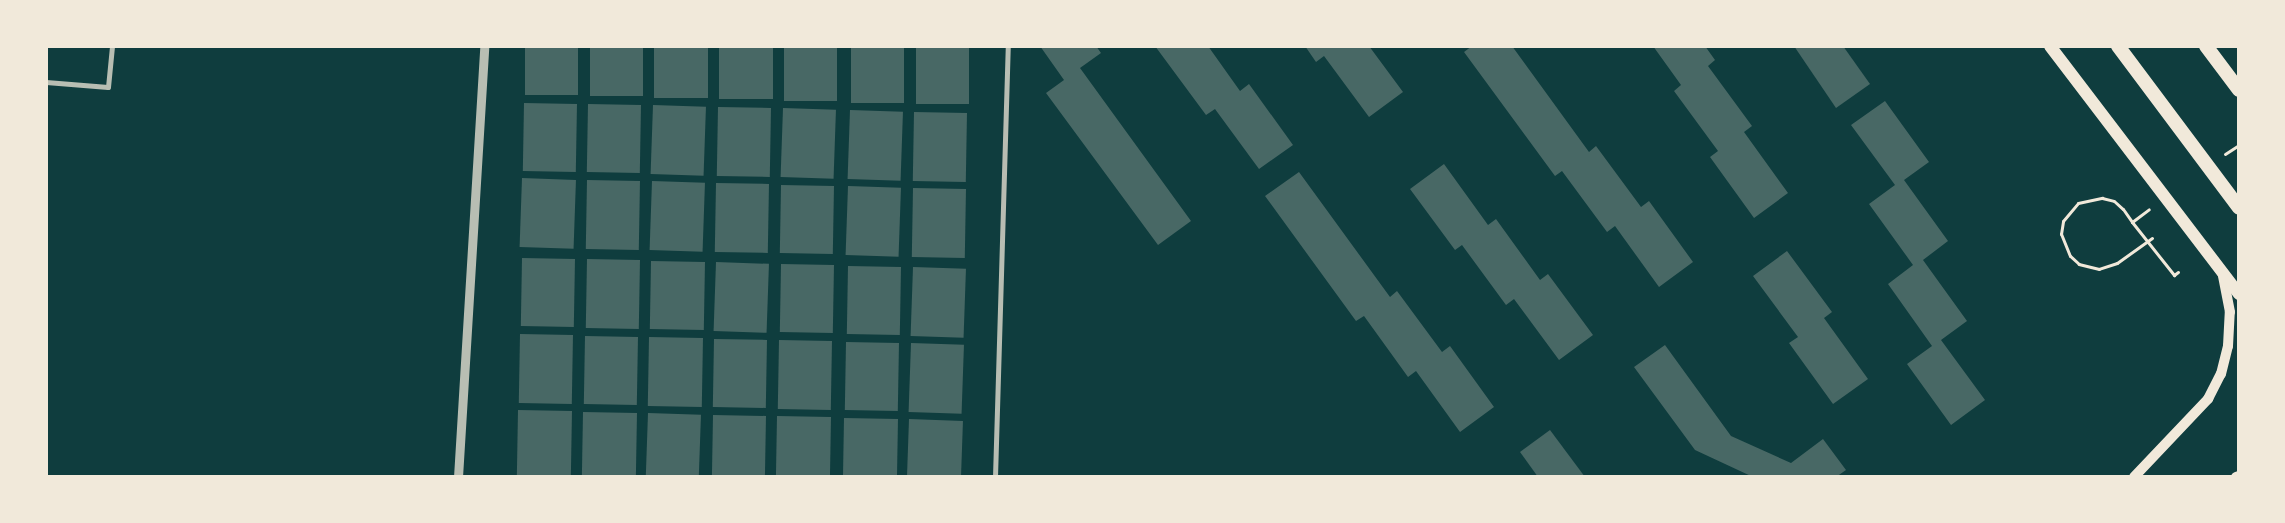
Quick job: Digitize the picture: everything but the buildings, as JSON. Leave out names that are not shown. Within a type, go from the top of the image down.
[{"type":"highway","points":[[2118,46],[2239,208]]},
{"type":"highway","points":[[2206,46],[2239,90]]},
{"type":"main road","points":[[2050,46],[2239,294]]},
{"type":"main road","points":[[2134,477],[2208,398],[2221,374],[2228,346],[2230,312],[2223,274]]},
{"type":"street","points":[[46,82],[108,87],[112,46]]},
{"type":"street","points":[[458,477],[484,46]]},
{"type":"street","points":[[995,477],[1008,46]]},
{"type":"path","points":[[2224,156],[2239,145]]},
{"type":"path","points":[[2152,238],[2117,263],[2098,269],[2079,264],[2064,246],[2063,221],[2078,202],[2102,198],[2123,209],[2132,222],[2174,275],[2178,272]]},
{"type":"path","points":[[2132,222],[2155,205]]}]
